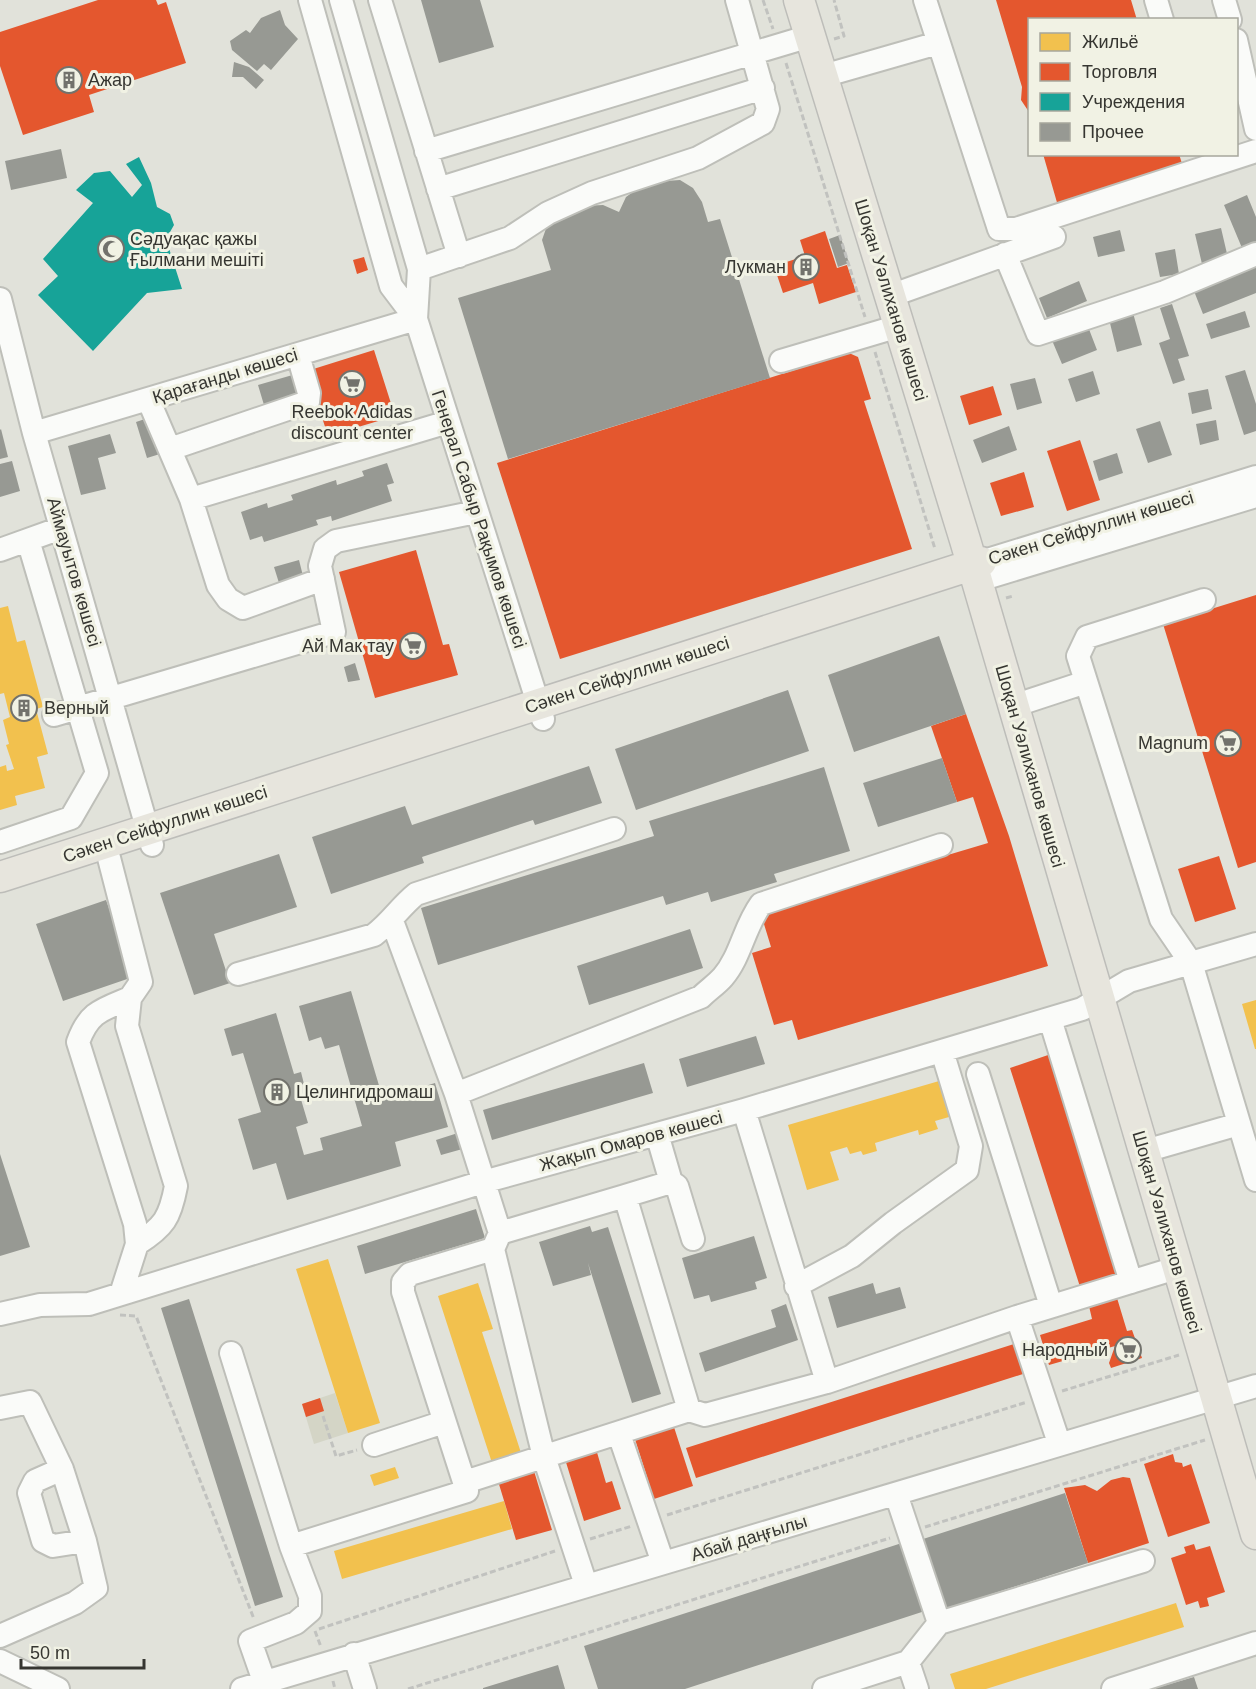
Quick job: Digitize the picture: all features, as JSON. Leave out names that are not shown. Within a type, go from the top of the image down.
[{"type":"main road","name":"Шоқан Уәлиханов көшесі","points":[[799,0],[977,570],[1013,706],[1176,1268],[1256,1534]]},
{"type":"main road","name":"Сәкен Сейфуллин көшесі","points":[[0,877],[150,837],[977,570]]},
{"type":"main road","name":"Сәкен Сейфуллин көшесі","points":[[0,893],[110,858],[150,837]]},
{"type":"street","name":"Генерал Сабыр Рақымов көшесі","points":[[310,0],[391,286],[416,319]]},
{"type":"street","name":"Генерал Сабыр Рақымов көшесі","points":[[341,0],[418,269],[416,319],[541,711]]},
{"type":"street","points":[[380,0],[459,256]]},
{"type":"street","points":[[418,269],[510,238],[548,213],[592,193],[698,158],[763,123],[768,109],[737,0]]},
{"type":"street","points":[[925,0],[999,229],[1016,229],[1207,160],[1229,156]]},
{"type":"street","points":[[1155,0],[1161,18]]},
{"type":"street","points":[[1224,0],[1229,18]]},
{"type":"street","points":[[426,151],[810,36]]},
{"type":"street","points":[[1238,41],[1256,36]]},
{"type":"street","points":[[823,76],[938,43]]},
{"type":"street","points":[[1238,46],[1256,129]]},
{"type":"street","points":[[438,189],[763,88]]},
{"type":"street","points":[[1238,154],[1256,151]]},
{"type":"street","points":[[973,266],[997,224]]},
{"type":"street","points":[[890,296],[1054,237]]},
{"type":"street","points":[[1005,254],[1038,334],[1165,292],[1256,254]]},
{"type":"street","name":"Аймауытов көшесі","points":[[0,299],[9,376],[34,433],[150,837]]},
{"type":"street","name":"Қарағанды көшесі","points":[[34,433],[416,319]]},
{"type":"street","points":[[781,361],[899,326]]},
{"type":"street","points":[[170,449],[308,402],[309,393],[298,354]]},
{"type":"street","points":[[148,399],[191,499],[218,585],[228,599],[243,608],[323,579]]},
{"type":"street","points":[[191,499],[448,422]]},
{"type":"street","name":"Сәкен Сейфуллин көшесі","points":[[977,570],[1256,477]]},
{"type":"street","name":"Сәкен Сейфуллин көшесі","points":[[977,570],[1256,496]]},
{"type":"street","points":[[54,715],[334,632],[321,566],[325,549],[336,541],[476,512]]},
{"type":"street","points":[[0,550],[61,528]]},
{"type":"street","points":[[0,842],[71,818],[97,773],[28,540]]},
{"type":"street","points":[[1204,600],[1087,637],[1078,656],[1161,920],[1191,963],[1256,1180]]},
{"type":"street","points":[[1013,706],[1086,682]]},
{"type":"street","points":[[238,975],[374,935],[392,921],[403,904],[416,894],[614,829]]},
{"type":"street","points":[[456,1094],[701,997],[723,977],[742,944],[751,918],[760,904],[941,845]]},
{"type":"street","points":[[110,858],[141,982],[130,998],[127,1026],[176,1186],[172,1207],[160,1230],[137,1244]]},
{"type":"street","points":[[392,921],[456,1094],[483,1182],[544,1457],[586,1585]]},
{"type":"street","name":"Жақып Омаров көшесі","points":[[0,1314],[40,1305],[89,1304],[483,1182],[744,1110],[1050,1019],[1082,1009],[1129,981],[1256,944]]},
{"type":"street","points":[[121,1294],[137,1244],[135,1224],[78,1042],[85,1022],[102,1010],[130,998]]},
{"type":"street","points":[[1050,1019],[1131,1282]]},
{"type":"street","points":[[796,1286],[852,1256],[967,1170],[971,1146],[942,1051]]},
{"type":"street","points":[[978,1074],[1052,1306]]},
{"type":"street","points":[[744,1110],[827,1382]]},
{"type":"street","points":[[1159,1147],[1239,1124]]},
{"type":"street","points":[[657,1134],[671,1182],[677,1186],[693,1239]]},
{"type":"street","points":[[291,1546],[468,1491],[403,1292],[403,1282],[410,1274],[496,1241],[671,1182]]},
{"type":"street","points":[[625,1196],[689,1410]]},
{"type":"street","points":[[465,1482],[689,1410],[705,1415],[827,1382],[1017,1317],[1176,1268]]},
{"type":"street","points":[[1017,1317],[1059,1443]]},
{"type":"street","points":[[231,1353],[291,1546],[310,1596],[310,1611],[296,1623],[250,1641],[264,1681]]},
{"type":"street","name":"Абай даңғылы","points":[[242,1689],[327,1661],[1256,1386]]},
{"type":"street","points":[[0,1408],[30,1402],[62,1469],[85,1541],[96,1588],[75,1603],[0,1636]]},
{"type":"street","points":[[374,1445],[444,1422]]},
{"type":"street","points":[[619,1434],[663,1563]]},
{"type":"street","points":[[62,1469],[35,1481],[29,1493],[43,1541],[54,1546],[85,1541]]},
{"type":"street","points":[[896,1494],[939,1623]]},
{"type":"street","points":[[824,1689],[908,1662],[939,1623],[1143,1561]]},
{"type":"street","points":[[1122,1687],[1256,1643]]},
{"type":"street","points":[[354,1654],[365,1689]]},
{"type":"street","points":[[0,1660],[58,1689]]},
{"type":"street","points":[[908,1662],[917,1689]]},
{"type":"path","points":[[763,0],[870,334],[935,549]]},
{"type":"path","points":[[834,0],[844,36]]},
{"type":"path","points":[[1004,599],[1013,596]]},
{"type":"path","points":[[114,1315],[136,1316],[261,1638]]},
{"type":"path","points":[[306,1635],[572,1545],[1181,1354]]},
{"type":"path","points":[[324,1416],[336,1456],[374,1445]]},
{"type":"path","points":[[408,1689],[1206,1440]]},
{"type":"path","points":[[315,1631],[335,1689]]},
{"type":"shaded area","points":[[335,1393],[348,1433],[314,1444],[302,1404]]},
{"type":"building: Жильё","name":"Верный","points":[[8,606],[17,642],[25,640],[43,707],[36,709],[48,754],[37,757],[45,788],[15,796],[17,805],[0,810],[0,767],[6,765],[7,771],[14,769],[6,745],[9,744],[3,720],[10,717],[4,693],[0,694],[0,608]]},
{"type":"building: Жильё","points":[[1256,1000],[1256,1049],[1255,1049],[1242,1004]]},
{"type":"building: Жильё","points":[[946,1079],[956,1115],[935,1121],[938,1129],[919,1135],[918,1130],[875,1143],[877,1151],[863,1155],[861,1151],[850,1154],[847,1147],[830,1152],[839,1180],[807,1190],[788,1125]]},
{"type":"building: Жильё","points":[[328,1259],[380,1423],[348,1433],[296,1269]]},
{"type":"building: Жильё","points":[[478,1283],[493,1329],[482,1332],[522,1456],[493,1466],[438,1296]]},
{"type":"building: Жильё","points":[[395,1467],[399,1478],[374,1486],[370,1475]]},
{"type":"building: Жильё","points":[[504,1501],[512,1529],[342,1579],[334,1551]]},
{"type":"building: Жильё","points":[[1176,1603],[1184,1627],[986,1689],[955,1689],[950,1674]]},
{"type":"building: Торговля","name":"Ажар","points":[[98,0],[156,0],[158,5],[166,2],[186,63],[89,95],[94,112],[23,135],[0,66],[0,32]]},
{"type":"building: Торговля","points":[[996,0],[1131,0],[1136,18],[1028,18],[1028,110],[1021,100],[1022,87]]},
{"type":"building: Торговля","points":[[1044,156],[1180,156],[1184,170],[1058,206]]},
{"type":"building: Торговля","name":"Лукман","points":[[825,231],[837,268],[847,265],[856,292],[819,304],[813,283],[783,293],[774,266],[805,256],[800,240]]},
{"type":"building: Торговля","points":[[364,257],[368,270],[357,274],[353,260]]},
{"type":"building: Торговля","points":[[374,350],[395,416],[328,436],[307,371]]},
{"type":"building: Торговля","points":[[849,353],[858,357],[871,399],[864,401],[912,549],[560,659],[497,463]]},
{"type":"building: Торговля","points":[[993,386],[1002,415],[969,425],[960,396]]},
{"type":"building: Торговля","points":[[1080,440],[1100,500],[1067,511],[1047,451]]},
{"type":"building: Торговля","points":[[1024,472],[1034,507],[1001,516],[990,483]]},
{"type":"building: Торговля","points":[[416,550],[443,645],[449,644],[458,675],[375,698],[339,572]]},
{"type":"building: Торговля","name":"Magnum","points":[[1256,595],[1256,862],[1238,868],[1163,624]]},
{"type":"building: Торговля","points":[[966,714],[1009,836],[1048,966],[798,1040],[792,1020],[774,1025],[752,953],[771,947],[760,911],[988,843],[973,797],[957,802],[931,726]]},
{"type":"building: Торговля","points":[[1219,856],[1236,909],[1195,922],[1178,869]]},
{"type":"building: Торговля","points":[[1051,1054],[1123,1279],[1082,1293],[1010,1068]]},
{"type":"building: Торговля","points":[[1117,1298],[1127,1331],[1132,1330],[1142,1358],[1111,1368],[1109,1363],[1115,1346],[1049,1365],[1040,1335],[1092,1319],[1089,1306]]},
{"type":"building: Торговля","points":[[1014,1344],[1023,1374],[696,1478],[686,1448]]},
{"type":"building: Торговля","points":[[320,1398],[324,1411],[306,1417],[302,1404]]},
{"type":"building: Торговля","points":[[673,1424],[693,1486],[654,1499],[634,1436]]},
{"type":"building: Торговля","points":[[596,1449],[606,1483],[612,1481],[621,1509],[584,1521],[565,1459]]},
{"type":"building: Торговля","points":[[1173,1454],[1175,1462],[1182,1463],[1183,1467],[1191,1464],[1210,1523],[1168,1537],[1144,1464]]},
{"type":"building: Торговля","points":[[534,1471],[552,1530],[516,1540],[498,1481]]},
{"type":"building: Торговля","points":[[1130,1478],[1149,1543],[1088,1563],[1064,1488],[1085,1485],[1097,1491],[1111,1480]]},
{"type":"building: Торговля","points":[[1194,1544],[1196,1550],[1210,1546],[1225,1592],[1207,1598],[1209,1606],[1200,1608],[1198,1601],[1186,1605],[1171,1558],[1186,1553],[1184,1547]]},
{"type":"building: Учреждения","name":"Сәдуақас қажы Ғылмани мешіті","points":[[139,157],[151,183],[157,207],[170,214],[174,225],[166,239],[182,289],[147,293],[93,351],[38,295],[58,276],[43,259],[93,203],[76,190],[94,173],[110,171],[132,197],[142,185],[126,164]]},
{"type":"building: Прочее","points":[[421,0],[480,0],[494,47],[439,63]]},
{"type":"building: Прочее","points":[[280,10],[285,25],[298,39],[271,70],[264,64],[257,71],[232,50],[230,41],[246,30],[250,33],[261,18]]},
{"type":"building: Прочее","points":[[234,62],[249,67],[264,80],[256,89],[243,77],[232,77]]},
{"type":"building: Прочее","points":[[61,149],[67,178],[11,190],[5,161]]},
{"type":"building: Прочее","points":[[680,180],[693,188],[702,202],[708,222],[720,219],[770,378],[508,459],[458,298],[551,270],[542,240],[549,220],[584,206],[603,205],[619,212],[626,197],[633,192],[666,181]]},
{"type":"building: Прочее","points":[[1247,195],[1256,217],[1256,242],[1242,248],[1224,205]]},
{"type":"building: Прочее","points":[[1221,228],[1228,258],[1202,264],[1195,234]]},
{"type":"building: Прочее","points":[[1120,230],[1125,251],[1098,257],[1093,237]]},
{"type":"building: Прочее","points":[[840,235],[849,263],[838,267],[829,239]]},
{"type":"building: Прочее","points":[[1175,249],[1179,274],[1160,277],[1155,253]]},
{"type":"building: Прочее","points":[[1256,262],[1256,293],[1203,314],[1192,286]]},
{"type":"building: Прочее","points":[[1079,281],[1087,301],[1047,318],[1039,298]]},
{"type":"building: Прочее","points":[[1172,304],[1189,356],[1178,359],[1185,380],[1173,384],[1159,343],[1170,339],[1160,308]]},
{"type":"building: Прочее","points":[[1245,311],[1250,327],[1211,339],[1206,324]]},
{"type":"building: Прочее","points":[[1133,313],[1142,345],[1117,352],[1109,319]]},
{"type":"building: Прочее","points":[[1087,324],[1097,350],[1062,364],[1051,338]]},
{"type":"building: Прочее","points":[[1245,370],[1256,404],[1256,431],[1244,435],[1225,376]]},
{"type":"building: Прочее","points":[[1093,371],[1100,394],[1076,402],[1068,379]]},
{"type":"building: Прочее","points":[[296,374],[302,394],[264,405],[258,385]]},
{"type":"building: Прочее","points":[[1035,378],[1042,403],[1017,410],[1010,384]]},
{"type":"building: Прочее","points":[[1208,389],[1212,409],[1192,414],[1188,393]]},
{"type":"building: Прочее","points":[[154,416],[176,449],[147,458],[136,422]]},
{"type":"building: Прочее","points":[[1216,420],[1219,440],[1200,445],[1196,424]]},
{"type":"building: Прочее","points":[[1160,421],[1172,455],[1148,463],[1136,429]]},
{"type":"building: Прочее","points":[[1009,426],[1017,450],[982,463],[973,440]]},
{"type":"building: Прочее","points":[[0,430],[8,457],[0,459]]},
{"type":"building: Прочее","points":[[110,434],[116,453],[98,458],[106,489],[81,495],[68,446]]},
{"type":"building: Прочее","points":[[1117,453],[1123,473],[1099,481],[1093,461]]},
{"type":"building: Прочее","points":[[12,461],[20,491],[0,497],[0,464]]},
{"type":"building: Прочее","points":[[387,463],[394,483],[387,485],[392,501],[332,521],[331,516],[316,520],[318,525],[264,542],[262,536],[250,540],[241,512],[267,503],[268,508],[293,500],[291,495],[336,480],[337,485],[364,476],[362,471]]},
{"type":"building: Прочее","points":[[299,560],[303,576],[279,583],[274,567]]},
{"type":"building: Прочее","points":[[939,636],[966,714],[854,752],[828,675]]},
{"type":"building: Прочее","points":[[355,663],[360,680],[348,682],[344,667]]},
{"type":"building: Прочее","points":[[788,690],[809,751],[636,810],[615,749]]},
{"type":"building: Прочее","points":[[942,758],[957,802],[878,827],[863,783]]},
{"type":"building: Прочее","points":[[589,766],[602,803],[535,825],[533,820],[422,857],[424,863],[331,894],[312,837],[405,806],[412,825]]},
{"type":"building: Прочее","points":[[824,767],[850,851],[774,874],[777,882],[711,902],[708,892],[666,905],[663,896],[438,965],[421,908],[654,836],[649,821]]},
{"type":"building: Прочее","points":[[279,854],[297,907],[214,934],[230,983],[194,995],[160,893]]},
{"type":"building: Прочее","points":[[106,900],[133,977],[63,1001],[36,924]]},
{"type":"building: Прочее","points":[[690,929],[703,968],[589,1005],[577,966]]},
{"type":"building: Прочее","name":"Целингидромаш","points":[[351,991],[383,1099],[435,1083],[448,1127],[395,1142],[401,1166],[287,1200],[276,1163],[253,1170],[238,1119],[261,1112],[243,1053],[232,1056],[224,1029],[276,1013],[294,1074],[301,1072],[304,1084],[297,1086],[308,1123],[296,1127],[304,1155],[323,1150],[320,1138],[362,1126],[339,1045],[325,1049],[321,1037],[309,1041],[299,1006]]},
{"type":"building: Прочее","points":[[756,1036],[765,1064],[687,1087],[679,1059]]},
{"type":"building: Прочее","points":[[644,1063],[653,1093],[492,1140],[483,1110]]},
{"type":"building: Прочее","points":[[461,1132],[466,1148],[441,1155],[436,1140]]},
{"type":"building: Прочее","points":[[0,1154],[30,1247],[0,1256]]},
{"type":"building: Прочее","points":[[476,1209],[485,1238],[365,1274],[357,1246]]},
{"type":"building: Прочее","points":[[590,1226],[592,1232],[608,1227],[661,1394],[632,1403],[588,1263],[591,1275],[553,1286],[539,1242]]},
{"type":"building: Прочее","points":[[754,1236],[767,1278],[755,1282],[757,1289],[711,1302],[709,1295],[694,1299],[682,1258]]},
{"type":"building: Прочее","points":[[873,1283],[876,1294],[900,1287],[906,1308],[837,1328],[828,1297]]},
{"type":"building: Прочее","points":[[189,1299],[283,1597],[255,1606],[161,1308]]},
{"type":"building: Прочее","points":[[786,1304],[798,1340],[705,1372],[699,1353],[776,1327],[771,1310]]},
{"type":"building: Прочее","points":[[1065,1493],[1088,1563],[942,1610],[920,1540]]},
{"type":"building: Прочее","points":[[905,1542],[928,1610],[685,1689],[598,1689],[584,1646]]},
{"type":"building: Прочее","points":[[558,1665],[565,1689],[483,1689],[483,1688]]},
{"type":"building: Прочее","points":[[1194,1677],[1198,1689],[1156,1689],[1156,1688]]},
{"type":"place","name":"Ажар","points":[[69,80]]},
{"type":"place","name":"Сәдуақас қажы Ғылмани мешіті","points":[[111,249]]},
{"type":"place","name":"Лукман","points":[[806,267]]},
{"type":"place","name":"Reebok Adidas discount center","points":[[352,384]]},
{"type":"place","name":"Ай Мак тау","points":[[413,646]]},
{"type":"place","name":"Верный","points":[[24,708]]},
{"type":"place","name":"Magnum","points":[[1228,743]]},
{"type":"place","name":"Целингидромаш","points":[[277,1092]]},
{"type":"place","name":"Народный","points":[[1128,1350]]}]
